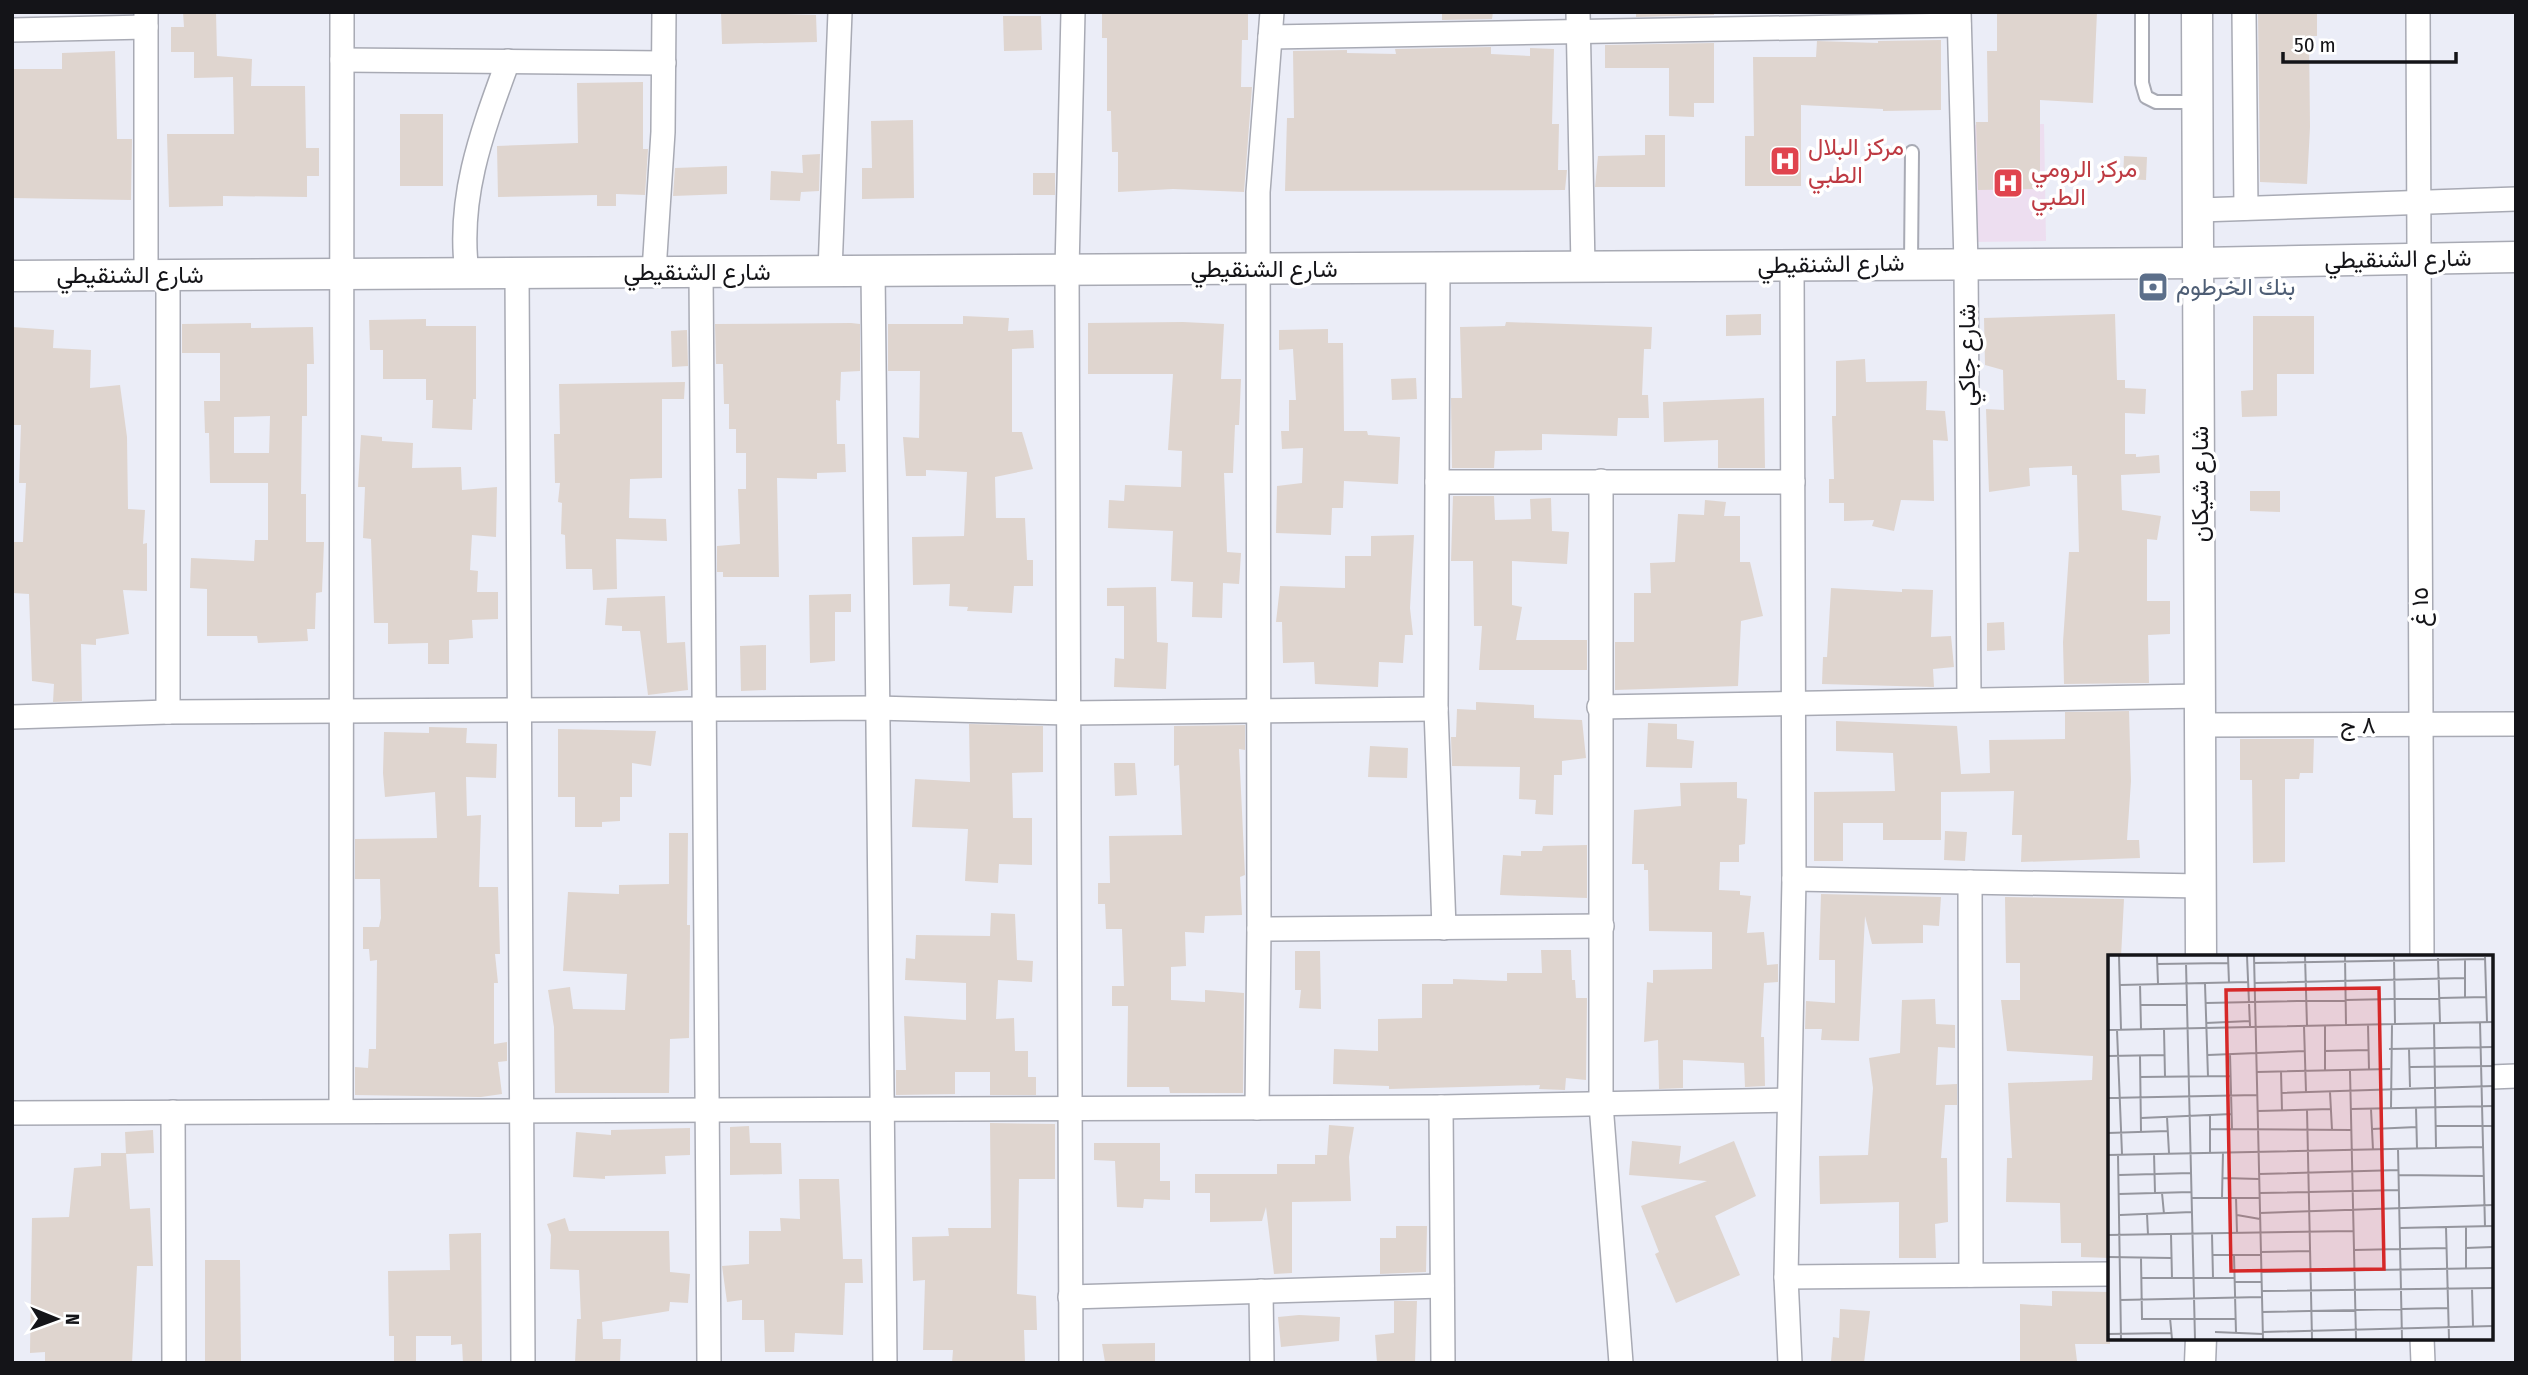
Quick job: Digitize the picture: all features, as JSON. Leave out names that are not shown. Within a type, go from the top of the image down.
[{"type":"street","points":[[341,1111],[342,12]]},
{"type":"street","points":[[654,271],[664,12]]},
{"type":"street","points":[[830,271],[840,12]]},
{"type":"street","points":[[1071,1363],[1067,270],[1073,12]]},
{"type":"street","points":[[1257,1108],[1258,192],[1272,12]]},
{"type":"street","name":"شارع شيكان","points":[[2197,12],[2200,210],[2200,955]]},
{"type":"street","points":[[2244,12],[2246,208]]},
{"type":"street","name":"١٥ غ","points":[[2418,12],[2421,955]]},
{"type":"street","points":[[1270,37],[1412,22],[1959,19]]},
{"type":"street","name":"شارع جاكي","points":[[1959,19],[1966,263],[1969,699]]},
{"type":"street","points":[[12,30],[146,20],[157,275],[168,712]]},
{"type":"street","points":[[1578,21],[1583,267]]},
{"type":"street","points":[[342,60],[664,63]]},
{"type":"street","points":[[467,273],[463,239],[470,173],[508,61]]},
{"type":"street","points":[[2200,210],[2516,199]]},
{"type":"street","name":"شارع الشنقيطي","points":[[12,276],[2200,263],[2516,257]]},
{"type":"street","points":[[1790,1363],[1786,1277],[1787,1100],[1794,879],[1791,704],[1792,265]]},
{"type":"street","points":[[1438,267],[1436,709],[1444,928]]},
{"type":"street","points":[[873,271],[880,1109],[885,1363]]},
{"type":"street","points":[[701,272],[709,1363]]},
{"type":"street","points":[[517,273],[523,1363]]},
{"type":"street","points":[[1601,481],[1601,1104],[1621,1363]]},
{"type":"street","points":[[1437,482],[1793,482]]},
{"type":"street","points":[[1599,707],[2200,696]]},
{"type":"street","points":[[12,717],[168,712],[703,712],[876,708],[1069,713],[1436,709]]},
{"type":"street","name":"٨ ج","points":[[2200,725],[2516,724]]},
{"type":"street","points":[[1794,879],[2201,886]]},
{"type":"street","points":[[1970,882],[1971,1275]]},
{"type":"street","points":[[1259,929],[1602,926]]},
{"type":"street","points":[[2493,1077],[2516,1076]]},
{"type":"street","points":[[12,1112],[1441,1107],[1787,1100]]},
{"type":"street","points":[[1441,1107],[1443,1363]]},
{"type":"street","points":[[173,1112],[174,1363]]},
{"type":"street","points":[[1786,1277],[2108,1274]]},
{"type":"street","points":[[1070,1297],[1442,1286]]},
{"type":"street","points":[[1261,1291],[1262,1363]]},
{"type":"street","points":[[2200,1363],[2201,1340]]},
{"type":"street","points":[[2422,1340],[2423,1363]]},
{"type":"lane","points":[[2141,12],[2142,83],[2146,97],[2155,102],[2199,102]]},
{"type":"lane","points":[[1911,263],[1912,152]]},
{"type":"shaded area","name":"مركز الرومي الطبي","points":[[2044,124],[2046,241],[1971,242],[1970,125]]},
{"type":"building","points":[[183,12],[216,12],[217,56],[252,59],[251,86],[305,86],[306,148],[319,148],[319,176],[307,176],[307,197],[223,196],[223,206],[169,207],[167,134],[234,134],[233,77],[194,78],[194,52],[171,52],[171,27],[184,27]]},
{"type":"building","points":[[721,12],[816,15],[817,42],[722,44]]},
{"type":"building","points":[[1102,12],[1248,12],[1248,40],[1242,40],[1241,87],[1252,87],[1244,192],[1173,189],[1118,192],[1118,152],[1112,152],[1111,111],[1107,111],[1107,38],[1102,38]]},
{"type":"building","points":[[1442,12],[1493,12],[1492,19],[1442,20]]},
{"type":"building","points":[[1636,12],[1714,12],[1714,15],[1636,17]]},
{"type":"building","points":[[1997,12],[2097,12],[2093,103],[2040,100],[2040,189],[1978,190],[1976,122],[1988,122],[1987,51],[1997,51]]},
{"type":"building","points":[[2258,12],[2317,12],[2317,36],[2309,36],[2310,127],[2307,184],[2260,182]]},
{"type":"building","points":[[1003,16],[1041,16],[1042,50],[1004,51]]},
{"type":"building","points":[[1941,40],[1941,110],[1883,111],[1801,105],[1801,186],[1745,186],[1745,136],[1754,136],[1753,57],[1816,57],[1817,41],[1878,43]]},
{"type":"building","points":[[1714,43],[1714,103],[1694,103],[1694,117],[1669,116],[1669,68],[1605,68],[1605,45]]},
{"type":"building","points":[[1491,47],[1491,54],[1530,56],[1530,48],[1554,49],[1552,124],[1559,124],[1558,170],[1567,170],[1565,190],[1285,191],[1287,118],[1294,118],[1293,51],[1347,50],[1347,53],[1396,54],[1395,49]]},
{"type":"building","points":[[115,51],[117,139],[132,139],[131,200],[12,198],[12,69],[62,69],[62,53]]},
{"type":"building","points":[[643,82],[643,149],[648,149],[645,195],[616,194],[616,206],[597,206],[597,195],[498,197],[497,146],[578,143],[577,83]]},
{"type":"building","points":[[400,114],[443,114],[443,186],[400,186]]},
{"type":"building","points":[[913,120],[914,198],[862,199],[862,168],[872,168],[871,121]]},
{"type":"building","points":[[1645,135],[1665,135],[1665,187],[1595,187],[1598,156],[1645,155]]},
{"type":"building","points":[[820,154],[819,191],[801,192],[800,201],[770,200],[771,171],[803,173],[802,155]]},
{"type":"building","points":[[2124,156],[2147,157],[2146,180],[2123,179]]},
{"type":"building","points":[[727,166],[727,194],[673,196],[675,168]]},
{"type":"building","points":[[1033,173],[1055,173],[1055,195],[1033,195]]},
{"type":"building","points":[[1761,314],[1761,335],[1726,336],[1726,315]]},
{"type":"building","points":[[2115,314],[2117,380],[2125,380],[2125,388],[2146,389],[2145,414],[2125,413],[2125,454],[2136,454],[2136,457],[2159,455],[2160,473],[2121,475],[2122,510],[2161,516],[2157,540],[2147,539],[2147,601],[2170,601],[2170,634],[2148,635],[2149,683],[2064,684],[2063,642],[2069,552],[2079,552],[2077,475],[2072,475],[2072,466],[2029,468],[2030,486],[1989,492],[1986,409],[2004,410],[2003,370],[1985,365],[1984,318]]},
{"type":"building","points":[[963,316],[1009,318],[1008,331],[1033,330],[1034,348],[1012,349],[1012,432],[1022,432],[1033,469],[995,477],[996,518],[1025,518],[1027,560],[1033,560],[1033,586],[1014,586],[1012,613],[967,611],[968,607],[949,606],[950,584],[913,585],[912,537],[964,536],[967,472],[926,470],[926,476],[906,476],[903,437],[919,438],[920,371],[888,371],[888,324],[963,324]]},
{"type":"building","points":[[2253,316],[2314,316],[2314,374],[2277,374],[2277,416],[2242,417],[2241,391],[2253,390]]},
{"type":"building","points":[[426,319],[426,326],[476,326],[476,399],[473,399],[472,430],[432,428],[433,400],[426,400],[426,379],[383,379],[383,350],[370,350],[369,320]]},
{"type":"building","points":[[1506,322],[1652,327],[1651,349],[1644,349],[1642,395],[1648,395],[1649,418],[1618,418],[1617,436],[1542,434],[1542,450],[1495,451],[1494,468],[1452,468],[1451,398],[1462,398],[1460,327],[1505,326]]},
{"type":"building","points":[[251,323],[251,328],[313,327],[314,364],[307,364],[307,416],[302,416],[301,494],[306,494],[306,542],[324,542],[322,592],[316,593],[315,629],[307,629],[308,641],[258,643],[257,636],[207,636],[207,589],[190,588],[191,558],[254,561],[255,540],[268,540],[268,483],[210,483],[209,433],[205,433],[204,401],[220,401],[220,353],[182,353],[182,324]],"holes":[[[270,416],[269,453],[234,453],[234,417]]]},
{"type":"building","points":[[1088,323],[1224,324],[1221,379],[1241,379],[1233,473],[1224,473],[1227,552],[1241,553],[1239,584],[1223,583],[1222,618],[1192,617],[1193,582],[1171,581],[1173,531],[1108,528],[1109,500],[1124,501],[1125,485],[1181,487],[1182,451],[1168,450],[1173,374],[1088,374]]},
{"type":"building","points":[[715,324],[860,324],[860,371],[841,372],[840,401],[836,400],[837,444],[845,444],[846,472],[817,473],[817,479],[777,478],[779,577],[723,577],[723,572],[717,572],[717,546],[740,544],[738,489],[746,489],[746,453],[736,453],[736,429],[729,429],[729,404],[724,404],[723,364],[716,364]]},
{"type":"building","points":[[12,327],[54,330],[53,348],[91,350],[90,388],[120,385],[127,437],[128,509],[145,510],[143,544],[147,543],[147,591],[123,590],[129,634],[96,639],[96,645],[81,644],[82,701],[53,702],[54,684],[32,681],[29,594],[12,593],[14,542],[23,542],[26,483],[19,483],[21,425],[12,425]]},
{"type":"building","points":[[1328,329],[1328,343],[1343,343],[1344,431],[1367,431],[1368,435],[1400,437],[1398,484],[1344,481],[1343,508],[1332,508],[1331,535],[1276,533],[1277,486],[1302,483],[1303,448],[1282,449],[1281,431],[1289,431],[1289,400],[1296,400],[1293,349],[1279,350],[1279,330]]},
{"type":"building","points":[[687,330],[688,366],[672,367],[671,331]]},
{"type":"building","points":[[1865,359],[1866,382],[1927,381],[1926,410],[1945,411],[1948,441],[1933,440],[1934,501],[1901,500],[1894,531],[1872,526],[1874,520],[1844,521],[1844,503],[1829,503],[1829,479],[1834,479],[1832,416],[1836,416],[1836,361]]},
{"type":"building","points":[[1416,378],[1417,399],[1392,400],[1391,379]]},
{"type":"building","points":[[685,382],[684,399],[662,399],[662,478],[630,479],[629,518],[666,519],[667,541],[616,539],[617,589],[593,590],[592,569],[566,569],[565,535],[561,534],[562,503],[558,502],[560,483],[555,483],[554,434],[560,434],[559,384]]},
{"type":"building","points":[[1764,398],[1765,468],[1718,468],[1718,440],[1664,442],[1663,402]]},
{"type":"building","points":[[361,435],[382,437],[382,441],[413,443],[412,468],[461,467],[462,490],[497,487],[496,537],[472,535],[470,570],[478,571],[477,592],[498,592],[498,619],[472,620],[473,638],[449,640],[449,664],[428,664],[428,643],[388,644],[388,623],[374,623],[371,539],[363,538],[365,487],[358,487]]},
{"type":"building","points":[[2250,491],[2280,491],[2280,512],[2250,511]]},
{"type":"building","points":[[1453,496],[1494,496],[1495,520],[1531,519],[1530,499],[1551,498],[1552,531],[1569,532],[1567,564],[1512,561],[1512,605],[1522,607],[1516,640],[1587,640],[1587,670],[1479,670],[1482,626],[1474,626],[1473,561],[1451,561]]},
{"type":"building","points":[[1705,500],[1726,502],[1724,516],[1740,516],[1740,562],[1750,562],[1763,616],[1741,621],[1738,686],[1615,690],[1615,642],[1634,642],[1634,593],[1651,593],[1650,563],[1675,562],[1678,514],[1704,515]]},
{"type":"building","points":[[1414,535],[1410,608],[1413,635],[1405,635],[1403,663],[1379,662],[1378,687],[1315,684],[1314,662],[1283,663],[1282,622],[1276,622],[1280,586],[1345,588],[1345,556],[1371,556],[1371,536]]},
{"type":"building","points":[[1156,587],[1157,642],[1168,643],[1166,689],[1114,687],[1115,658],[1124,659],[1124,606],[1107,606],[1107,588]]},
{"type":"building","points":[[1831,588],[1902,592],[1902,589],[1933,590],[1931,637],[1951,636],[1954,667],[1933,669],[1934,687],[1822,684],[1823,657],[1827,657]]},
{"type":"building","points":[[851,594],[851,612],[835,612],[835,661],[810,663],[809,595]]},
{"type":"building","points":[[665,596],[667,643],[685,642],[688,690],[648,695],[640,631],[622,631],[622,626],[605,625],[607,598]]},
{"type":"building","points":[[2004,622],[2005,650],[1987,651],[1987,623]]},
{"type":"building","points":[[766,645],[766,690],[741,691],[740,646]]},
{"type":"building","points":[[1476,702],[1534,705],[1534,718],[1582,720],[1586,758],[1562,761],[1562,775],[1554,775],[1553,815],[1535,814],[1536,800],[1519,799],[1520,767],[1452,766],[1451,737],[1456,737],[1457,709],[1476,710]]},
{"type":"building","points":[[2129,711],[2131,781],[2127,840],[2139,840],[2140,858],[2021,862],[2022,835],[2012,835],[2014,791],[1941,792],[1941,840],[1883,840],[1883,823],[1843,823],[1843,861],[1814,861],[1814,792],[1895,791],[1893,753],[1836,751],[1836,721],[1957,726],[1961,774],[1990,773],[1989,740],[2065,739],[2065,712]]},
{"type":"building","points":[[1648,723],[1677,724],[1677,739],[1694,741],[1692,768],[1646,767]]},
{"type":"building","points":[[969,724],[1043,726],[1043,772],[1012,773],[1013,818],[1032,818],[1032,865],[999,864],[998,883],[965,881],[968,829],[912,827],[915,779],[970,782]]},
{"type":"building","points":[[1245,725],[1245,750],[1239,749],[1245,875],[1240,877],[1242,915],[1205,916],[1204,933],[1185,932],[1186,966],[1171,967],[1171,1000],[1205,1002],[1205,990],[1244,993],[1243,1093],[1170,1093],[1169,1087],[1127,1087],[1128,1006],[1112,1006],[1112,986],[1124,986],[1122,929],[1106,929],[1105,904],[1098,904],[1098,883],[1110,883],[1109,836],[1182,835],[1179,765],[1174,766],[1174,726]]},
{"type":"building","points":[[429,727],[467,728],[466,743],[497,744],[496,778],[466,777],[467,816],[481,815],[479,887],[498,887],[500,954],[495,954],[498,983],[494,983],[494,1044],[507,1042],[507,1061],[498,1062],[502,1094],[481,1097],[355,1095],[355,1067],[368,1068],[369,1049],[376,1049],[377,960],[370,961],[369,949],[363,949],[363,927],[379,927],[381,918],[380,879],[355,879],[355,839],[437,838],[435,792],[385,797],[383,773],[384,732],[429,733]]},
{"type":"building","points":[[558,729],[656,731],[651,766],[632,763],[632,797],[620,797],[620,821],[602,822],[602,827],[575,827],[575,797],[558,797]]},
{"type":"building","points":[[2240,739],[2314,739],[2313,773],[2300,773],[2299,779],[2285,779],[2285,862],[2253,863],[2252,780],[2240,780]]},
{"type":"building","points":[[1370,746],[1408,748],[1407,778],[1368,777]]},
{"type":"building","points":[[1114,763],[1135,763],[1137,795],[1115,796]]},
{"type":"building","points":[[1737,782],[1737,798],[1747,799],[1745,844],[1739,845],[1739,862],[1720,862],[1719,890],[1740,891],[1740,895],[1751,896],[1747,933],[1764,932],[1767,965],[1778,964],[1778,982],[1764,983],[1761,1037],[1764,1037],[1765,1086],[1745,1087],[1744,1063],[1683,1060],[1683,1088],[1659,1089],[1658,1040],[1644,1042],[1647,982],[1653,983],[1653,970],[1712,969],[1712,932],[1649,931],[1648,870],[1644,870],[1644,864],[1632,864],[1634,810],[1681,806],[1680,783]]},
{"type":"building","points":[[1945,831],[1967,832],[1965,861],[1944,860]]},
{"type":"building","points":[[669,833],[688,833],[687,925],[690,925],[689,1038],[670,1039],[669,1093],[555,1093],[554,1027],[548,990],[570,987],[573,1009],[625,1010],[627,974],[563,971],[568,892],[619,894],[619,885],[669,884]]},
{"type":"building","points":[[1587,845],[1587,898],[1500,895],[1503,855],[1521,856],[1521,851],[1542,851],[1543,846]]},
{"type":"building","points":[[1821,894],[1941,897],[1939,926],[1923,925],[1923,943],[1872,944],[1865,916],[1859,1041],[1821,1040],[1822,1029],[1805,1029],[1806,1001],[1835,1003],[1835,960],[1819,960]]},
{"type":"building","points":[[2005,897],[2124,899],[2121,955],[2108,955],[2108,1258],[2081,1257],[2081,1243],[2061,1243],[2060,1203],[2006,1202],[2007,1158],[2012,1158],[2008,1083],[2092,1080],[2093,1056],[2007,1051],[2001,1000],[2020,1000],[2020,963],[2006,963]]},
{"type":"building","points":[[991,913],[1015,914],[1017,960],[1033,961],[1032,982],[998,980],[996,1019],[1014,1018],[1015,1051],[1028,1051],[1028,1077],[1036,1077],[1036,1095],[990,1095],[990,1072],[955,1072],[955,1094],[896,1095],[896,1070],[906,1070],[904,1016],[966,1020],[966,983],[905,980],[906,958],[915,959],[916,935],[990,936]]},
{"type":"building","points":[[1541,950],[1571,950],[1572,980],[1575,980],[1576,998],[1587,998],[1586,1080],[1566,1078],[1565,1090],[1539,1089],[1540,1085],[1389,1089],[1389,1086],[1333,1084],[1334,1049],[1378,1051],[1378,1019],[1422,1018],[1422,984],[1453,984],[1453,979],[1507,981],[1507,973],[1542,973]]},
{"type":"building","points":[[1295,951],[1320,951],[1321,1009],[1299,1008],[1301,990],[1295,990]]},
{"type":"building","points":[[1935,999],[1936,1024],[1955,1025],[1955,1048],[1938,1047],[1936,1085],[1957,1084],[1957,1105],[1945,1105],[1941,1158],[1947,1158],[1948,1222],[1935,1224],[1936,1258],[1899,1258],[1899,1202],[1820,1204],[1819,1156],[1868,1155],[1873,1088],[1869,1058],[1900,1053],[1902,1000]]},
{"type":"building","points":[[990,1123],[1055,1124],[1055,1179],[1019,1179],[1017,1294],[1036,1296],[1037,1330],[1024,1330],[1025,1363],[952,1363],[953,1350],[923,1350],[925,1280],[913,1281],[912,1237],[949,1236],[948,1228],[991,1228]]},
{"type":"building","points":[[1329,1125],[1354,1127],[1349,1157],[1351,1201],[1292,1202],[1292,1273],[1274,1274],[1266,1207],[1262,1221],[1210,1222],[1210,1193],[1195,1193],[1195,1174],[1277,1174],[1277,1164],[1315,1164],[1315,1155],[1327,1155]]},
{"type":"building","points":[[749,1126],[750,1143],[781,1143],[782,1174],[730,1175],[730,1127]]},
{"type":"building","points":[[690,1128],[690,1155],[665,1156],[666,1174],[605,1176],[605,1179],[573,1177],[576,1132],[611,1135],[611,1130]]},
{"type":"building","points":[[153,1130],[154,1153],[126,1154],[125,1132]]},
{"type":"building","points":[[1632,1141],[1681,1146],[1679,1164],[1734,1141],[1756,1196],[1715,1216],[1740,1275],[1676,1303],[1655,1254],[1659,1252],[1641,1206],[1707,1181],[1629,1175]]},
{"type":"building","points":[[1094,1143],[1160,1143],[1160,1181],[1170,1181],[1170,1200],[1144,1199],[1143,1208],[1117,1207],[1115,1161],[1094,1160]]},
{"type":"building","points":[[101,1153],[126,1153],[130,1209],[150,1208],[153,1266],[137,1266],[132,1363],[45,1363],[45,1352],[30,1353],[32,1218],[69,1217],[74,1168],[101,1166]]},
{"type":"building","points":[[799,1179],[839,1179],[843,1259],[862,1259],[863,1283],[845,1283],[843,1335],[795,1333],[794,1352],[765,1352],[764,1320],[742,1320],[742,1300],[727,1302],[722,1266],[749,1264],[749,1231],[781,1231],[780,1218],[800,1219]]},
{"type":"building","points":[[565,1218],[569,1231],[669,1231],[670,1272],[690,1274],[688,1303],[670,1302],[669,1311],[602,1322],[603,1339],[621,1339],[620,1363],[575,1363],[577,1319],[581,1319],[579,1270],[550,1269],[551,1235],[547,1224]]},
{"type":"building","points":[[1396,1226],[1427,1226],[1426,1272],[1380,1274],[1380,1238],[1396,1238]]},
{"type":"building","points":[[481,1233],[482,1363],[463,1363],[462,1344],[451,1345],[451,1336],[416,1336],[416,1363],[394,1363],[394,1336],[389,1336],[388,1271],[450,1270],[449,1234]]},
{"type":"building","points":[[205,1260],[240,1260],[241,1363],[205,1363]]},
{"type":"building","points":[[2052,1291],[2108,1292],[2110,1344],[2075,1344],[2077,1361],[2020,1362],[2020,1304],[2052,1306]]},
{"type":"building","points":[[1394,1301],[1417,1301],[1415,1363],[1377,1363],[1375,1335],[1394,1333]]},
{"type":"building","points":[[1840,1309],[1870,1311],[1864,1363],[1831,1361],[1833,1337],[1839,1338]]},
{"type":"building","points":[[1278,1317],[1340,1317],[1339,1341],[1281,1347]]},
{"type":"building","points":[[1155,1343],[1155,1361],[1105,1362],[1102,1344]]},
{"type":"place","name":"مركز البلال الطبي","points":[[1785,161]]},
{"type":"place","name":"مركز الرومي الطبي","points":[[2008,183]]},
{"type":"place","name":"بنك الخرطوم","points":[[2153,287]]}]
